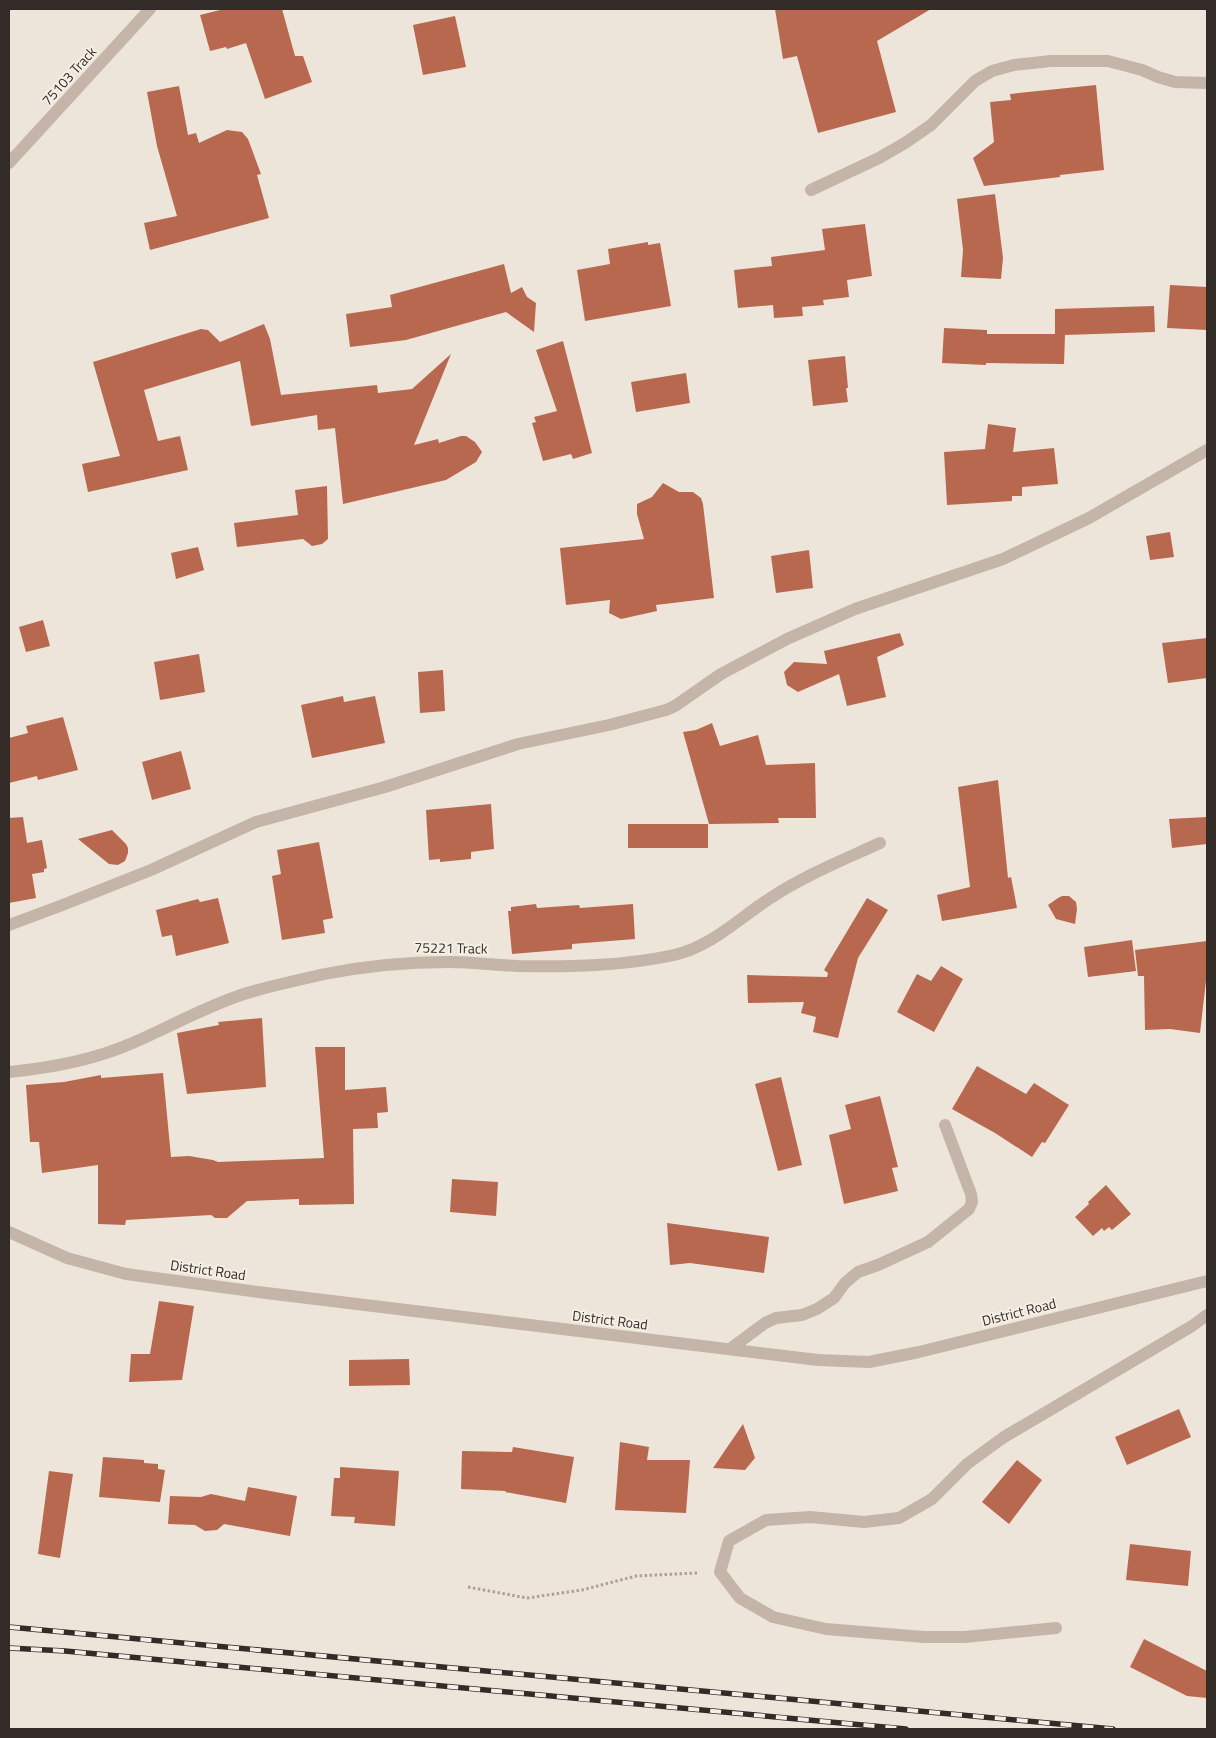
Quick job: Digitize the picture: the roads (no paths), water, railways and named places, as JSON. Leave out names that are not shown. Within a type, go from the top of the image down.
[{"type":"street","name":"75103 Track","points":[[9,163],[150,9]]},
{"type":"street","points":[[811,190],[879,158],[905,143],[931,125],[975,81],[992,71],[1014,65],[1051,61],[1108,61],[1142,70],[1175,82],[1207,83]]},
{"type":"street","points":[[9,925],[151,870],[256,822],[384,787],[518,744],[609,725],[666,710],[675,706],[722,674],[787,639],[855,609],[1003,559],[1089,518],[1207,450]]},
{"type":"street","name":"75221 Track","points":[[9,1072],[52,1067],[107,1053],[244,994],[326,974],[405,962],[577,966],[619,963],[674,955],[708,943],[770,898],[809,876],[880,843]]},
{"type":"street","points":[[730,1349],[776,1318],[802,1315],[817,1309],[834,1298],[845,1283],[858,1272],[928,1242],[969,1209],[972,1202],[971,1194],[945,1125]]},
{"type":"street","name":"District Road","points":[[9,1232],[67,1258],[126,1274],[258,1292],[818,1360],[869,1362],[919,1352],[1207,1281]]},
{"type":"street","points":[[1056,1628],[965,1637],[924,1637],[826,1630],[773,1617],[740,1598],[720,1572],[729,1541],[766,1520],[810,1517],[864,1522],[899,1518],[932,1499],[966,1464],[1004,1437],[1192,1326],[1207,1315]]},
{"type":"railway","points":[[9,1627],[1113,1729]]},
{"type":"railway","points":[[9,1648],[65,1651],[906,1729]]}]
